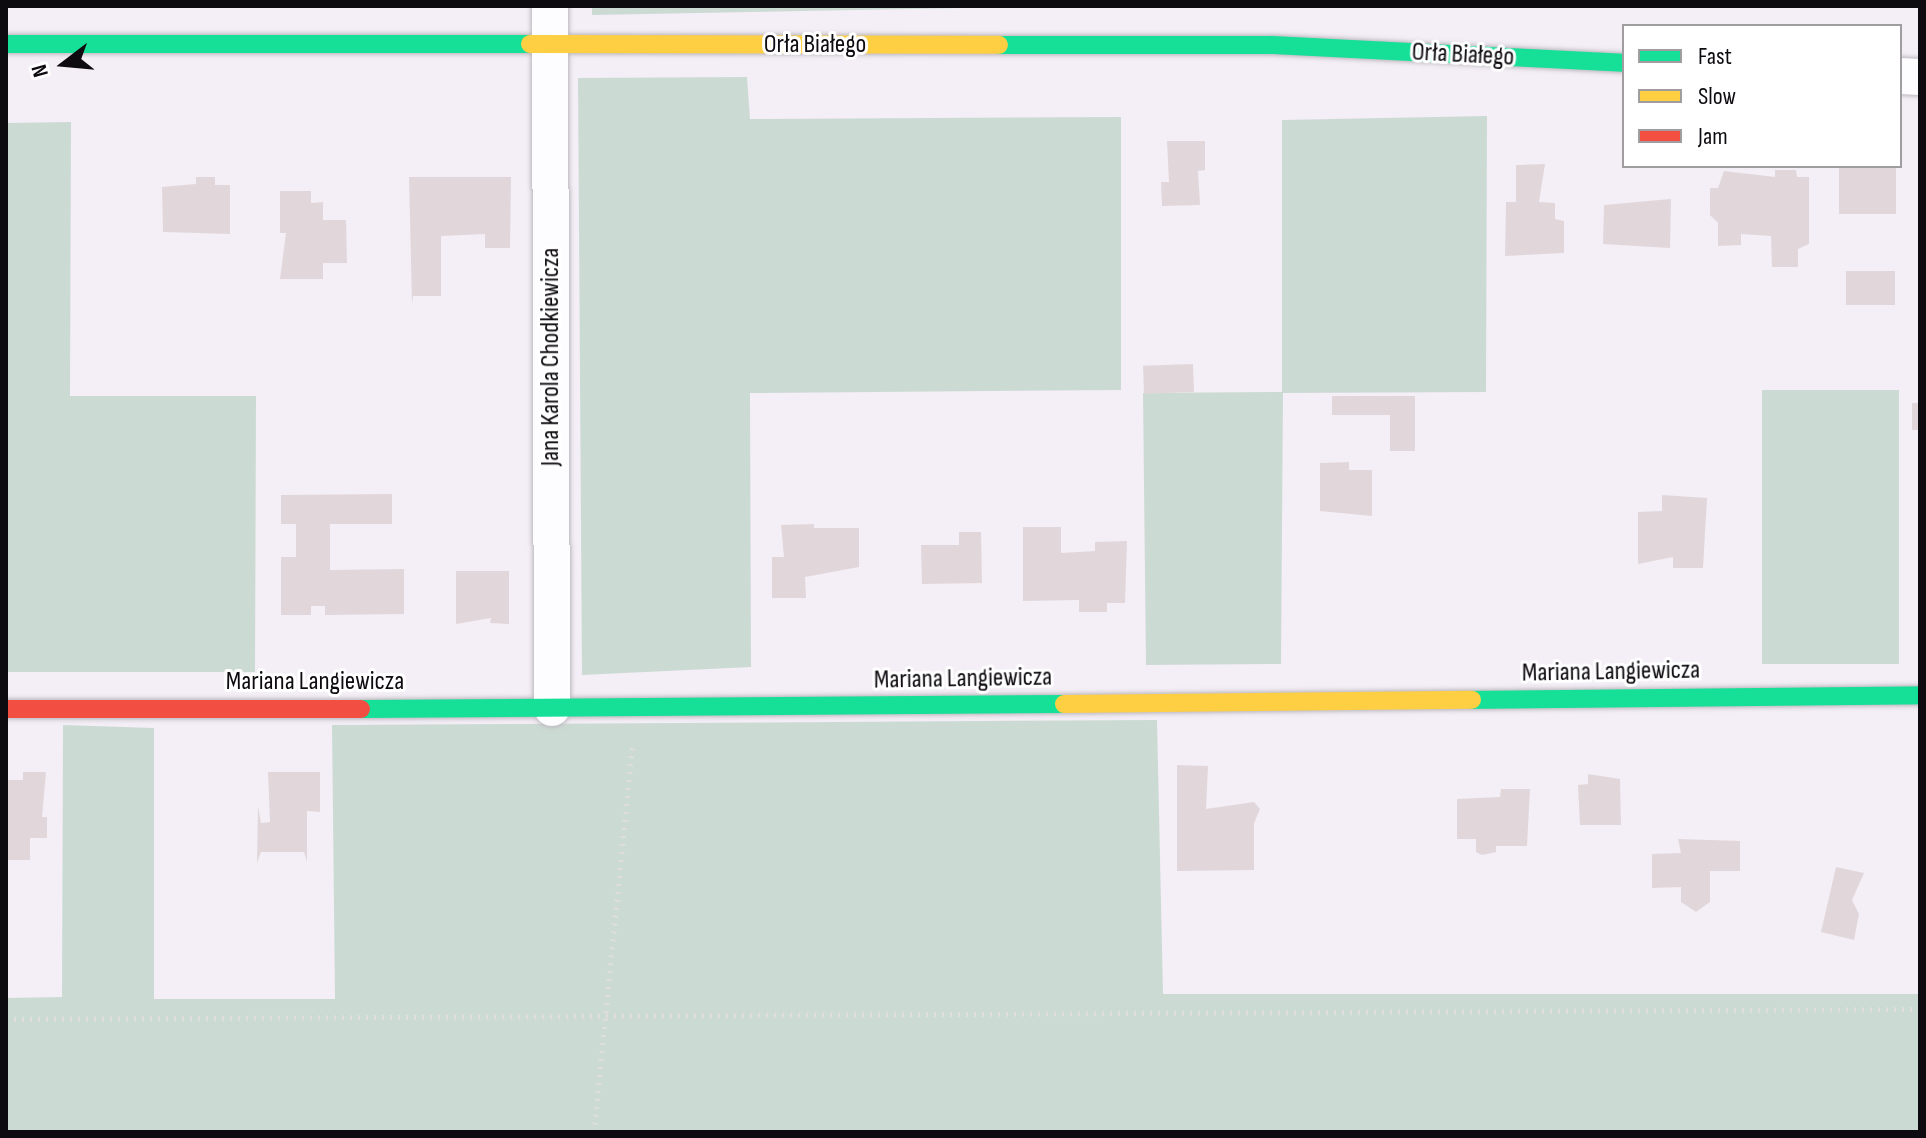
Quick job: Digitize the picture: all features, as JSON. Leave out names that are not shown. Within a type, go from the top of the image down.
[{"type":"street","name":"Jana Karola Chodkiewicza","points":[[550,6],[552,708]]},
{"type":"street","name":"Orła Białego","points":[[6,44],[1272,45],[1622,63]]},
{"type":"street","name":"Mariana Langiewicza","points":[[6,709],[636,709],[1920,695]]},
{"type":"path","points":[[594,1132],[636,709]]},
{"type":"path","points":[[6,1019],[1920,1009]]},
{"type":"shaded area","points":[[592,6],[1065,6],[592,15]]},
{"type":"shaded area","points":[[747,77],[750,119],[1121,117],[1121,390],[750,393],[751,667],[582,675],[578,78]]},
{"type":"shaded area","points":[[1487,116],[1486,392],[1283,393],[1281,664],[1146,665],[1143,393],[1282,392],[1282,120]]},
{"type":"shaded area","points":[[71,122],[70,396],[256,396],[255,672],[6,672],[6,123]]},
{"type":"shaded area","points":[[1762,390],[1899,390],[1899,664],[1762,664]]},
{"type":"shaded area","points":[[1157,720],[1163,994],[1920,994],[1920,1132],[6,1132],[6,998],[62,997],[63,725],[154,728],[154,999],[335,999],[332,725]]},
{"type":"building","points":[[1167,141],[1205,141],[1205,170],[1198,171],[1200,205],[1162,206],[1161,182],[1169,182]]},
{"type":"building","points":[[1545,164],[1539,202],[1555,203],[1555,219],[1564,221],[1564,253],[1505,256],[1506,202],[1516,202],[1516,165]]},
{"type":"building","points":[[1839,168],[1896,168],[1896,214],[1839,214]]},
{"type":"building","points":[[1775,170],[1796,170],[1797,177],[1809,177],[1809,244],[1798,249],[1798,267],[1772,267],[1771,236],[1741,234],[1741,245],[1718,246],[1718,223],[1710,215],[1710,188],[1718,188],[1724,171],[1775,177]]},
{"type":"building","points":[[196,177],[215,177],[215,185],[230,185],[230,234],[163,232],[162,187],[196,184]]},
{"type":"building","points":[[409,177],[511,177],[510,248],[485,248],[485,234],[441,236],[441,296],[413,296],[412,304]]},
{"type":"building","points":[[280,191],[311,191],[311,203],[323,202],[323,220],[346,220],[347,263],[323,263],[323,279],[280,279],[286,233],[280,233]]},
{"type":"building","points":[[1671,199],[1670,248],[1603,244],[1604,205]]},
{"type":"building","points":[[1846,271],[1895,271],[1895,305],[1846,305]]},
{"type":"building","points":[[1193,364],[1194,392],[1144,394],[1143,366]]},
{"type":"building","points":[[1332,396],[1415,396],[1415,451],[1390,451],[1390,415],[1332,415]]},
{"type":"building","points":[[1912,403],[1920,403],[1920,430],[1912,430]]},
{"type":"building","points":[[1349,462],[1349,470],[1372,470],[1372,516],[1320,511],[1320,463]]},
{"type":"building","points":[[392,494],[392,524],[330,524],[330,570],[404,569],[404,614],[325,615],[325,606],[311,606],[311,615],[281,615],[281,557],[296,557],[296,524],[281,524],[281,495]]},
{"type":"building","points":[[1662,495],[1707,498],[1703,568],[1673,568],[1673,557],[1638,564],[1638,512],[1662,511]]},
{"type":"building","points":[[814,524],[814,528],[859,528],[859,567],[805,577],[806,598],[772,598],[772,557],[784,557],[781,525]]},
{"type":"building","points":[[1023,527],[1061,527],[1061,553],[1095,551],[1095,542],[1127,541],[1125,603],[1107,603],[1107,612],[1079,612],[1079,600],[1023,601]]},
{"type":"building","points":[[959,532],[981,532],[982,583],[922,584],[921,545],[959,545]]},
{"type":"building","points":[[456,571],[509,571],[509,624],[490,623],[491,618],[456,624]]},
{"type":"building","points":[[1177,765],[1208,766],[1206,809],[1254,802],[1260,809],[1254,823],[1254,870],[1177,871]]},
{"type":"building","points":[[23,772],[46,772],[42,817],[47,817],[47,838],[30,838],[30,860],[6,860],[6,780],[23,780]]},
{"type":"building","points":[[268,772],[320,772],[320,812],[307,811],[307,862],[304,852],[261,852],[257,863],[258,806],[261,823],[270,822]]},
{"type":"building","points":[[1588,774],[1620,779],[1621,825],[1580,825],[1578,785],[1588,784]]},
{"type":"building","points":[[1501,789],[1530,789],[1527,846],[1496,846],[1496,852],[1482,855],[1476,852],[1476,839],[1457,839],[1457,799],[1500,797]]},
{"type":"building","points":[[1678,839],[1740,841],[1740,871],[1710,871],[1710,902],[1696,912],[1681,902],[1681,887],[1652,888],[1652,854],[1681,853]]},
{"type":"building","points":[[1836,867],[1864,873],[1852,900],[1859,914],[1854,940],[1821,932]]},
{"type":"traffic: fast","points":[[6,44],[530,44]]},
{"type":"traffic: fast","points":[[999,45],[1272,45],[1622,63]]},
{"type":"traffic: fast","points":[[1472,700],[1920,695]]},
{"type":"traffic: fast","points":[[361,709],[1064,704]]},
{"type":"traffic: slow","points":[[530,44],[999,45]]},
{"type":"traffic: slow","points":[[1064,704],[1472,700]]},
{"type":"traffic: jam","points":[[6,709],[361,709]]}]
